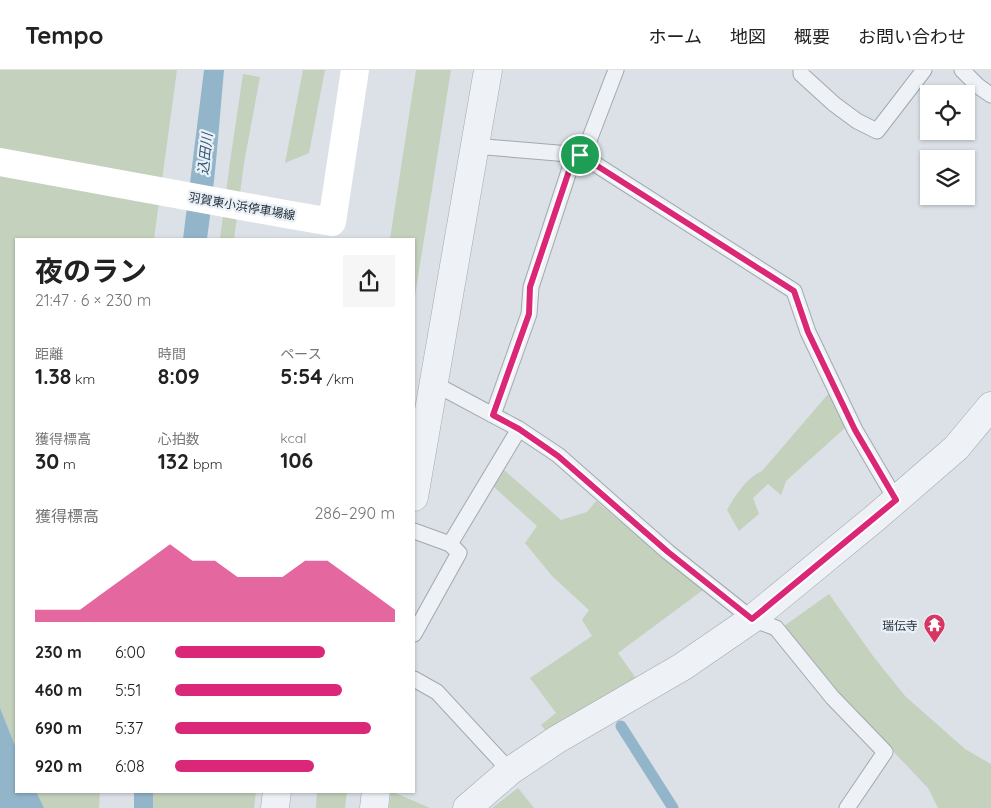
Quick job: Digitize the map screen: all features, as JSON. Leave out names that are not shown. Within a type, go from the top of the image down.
[{"type":"main road","name":"羽賀東小浜停車場線","points":[[0,162],[285,214],[331,230],[355,70]]},
{"type":"street","points":[[415,491],[488,70]]},
{"type":"street","points":[[467,808],[510,770],[556,740],[682,667],[752,619],[956,448],[991,406]]},
{"type":"street","points":[[275,808],[276,793]]},
{"type":"street","points":[[374,808],[376,793]]},
{"type":"lane","points":[[493,415],[529,314],[530,287],[570,168],[588,143],[616,70]]},
{"type":"lane","points":[[801,70],[801,74],[834,104],[857,121],[876,131],[924,70]]},
{"type":"lane","points":[[962,70],[978,86],[991,95]]},
{"type":"lane","points":[[474,146],[580,155],[794,291],[808,332],[855,430],[896,500]]},
{"type":"lane","points":[[433,383],[519,429],[558,456],[668,552],[752,619],[776,628],[832,697],[885,752],[846,808]]},
{"type":"lane","points":[[450,544],[519,429]]},
{"type":"lane","points":[[415,531],[450,544],[459,553],[415,632]]},
{"type":"lane","points":[[415,680],[438,692],[510,770]]},
{"type":"green space","points":[[0,70],[177,70],[154,238],[15,238],[15,746],[0,708]]},
{"type":"green space","points":[[303,70],[325,70],[309,153],[285,163]]},
{"type":"green space","points":[[416,70],[451,70],[415,296],[415,238],[390,238]]},
{"type":"green space","points":[[243,74],[260,77],[244,163],[234,238],[220,238]]},
{"type":"green space","points":[[829,393],[845,428],[786,481],[781,495],[768,484],[753,498],[759,514],[739,531],[727,510],[734,499],[751,478],[762,471]]},
{"type":"green space","points":[[504,470],[561,520],[587,512],[596,501],[703,590],[618,653],[638,681],[548,733],[541,725],[556,713],[530,678],[592,636],[582,620],[589,610],[552,576],[525,543],[537,526],[494,487]]},
{"type":"green space","points":[[829,594],[873,656],[905,696],[965,749],[991,764],[991,808],[938,808],[928,788],[836,691],[784,626]]},
{"type":"green space","points":[[518,788],[534,808],[492,808]]},
{"type":"green space","points":[[37,793],[100,793],[99,808],[44,808]]},
{"type":"green space","points":[[153,793],[256,793],[254,808],[153,808]]},
{"type":"green space","points":[[317,793],[347,793],[345,808],[316,808]]},
{"type":"green space","points":[[391,793],[396,793],[430,808],[389,808]]},
{"type":"water","name":"込田川","points":[[204,70],[224,70],[207,238],[183,238]]},
{"type":"water","points":[[0,708],[15,746],[15,793],[37,793],[44,808],[0,808]]},
{"type":"water","points":[[134,793],[153,793],[153,808],[134,808]]},
{"type":"waterway","points":[[621,726],[673,808]]},
{"type":"place","name":"瑞伝寺","points":[[934,644]]},
{"type":"route","points":[[580,155],[794,291],[808,332],[855,430],[896,500],[752,619],[668,552],[558,456],[519,429],[493,415],[529,314],[530,287],[570,168],[580,155]]}]
